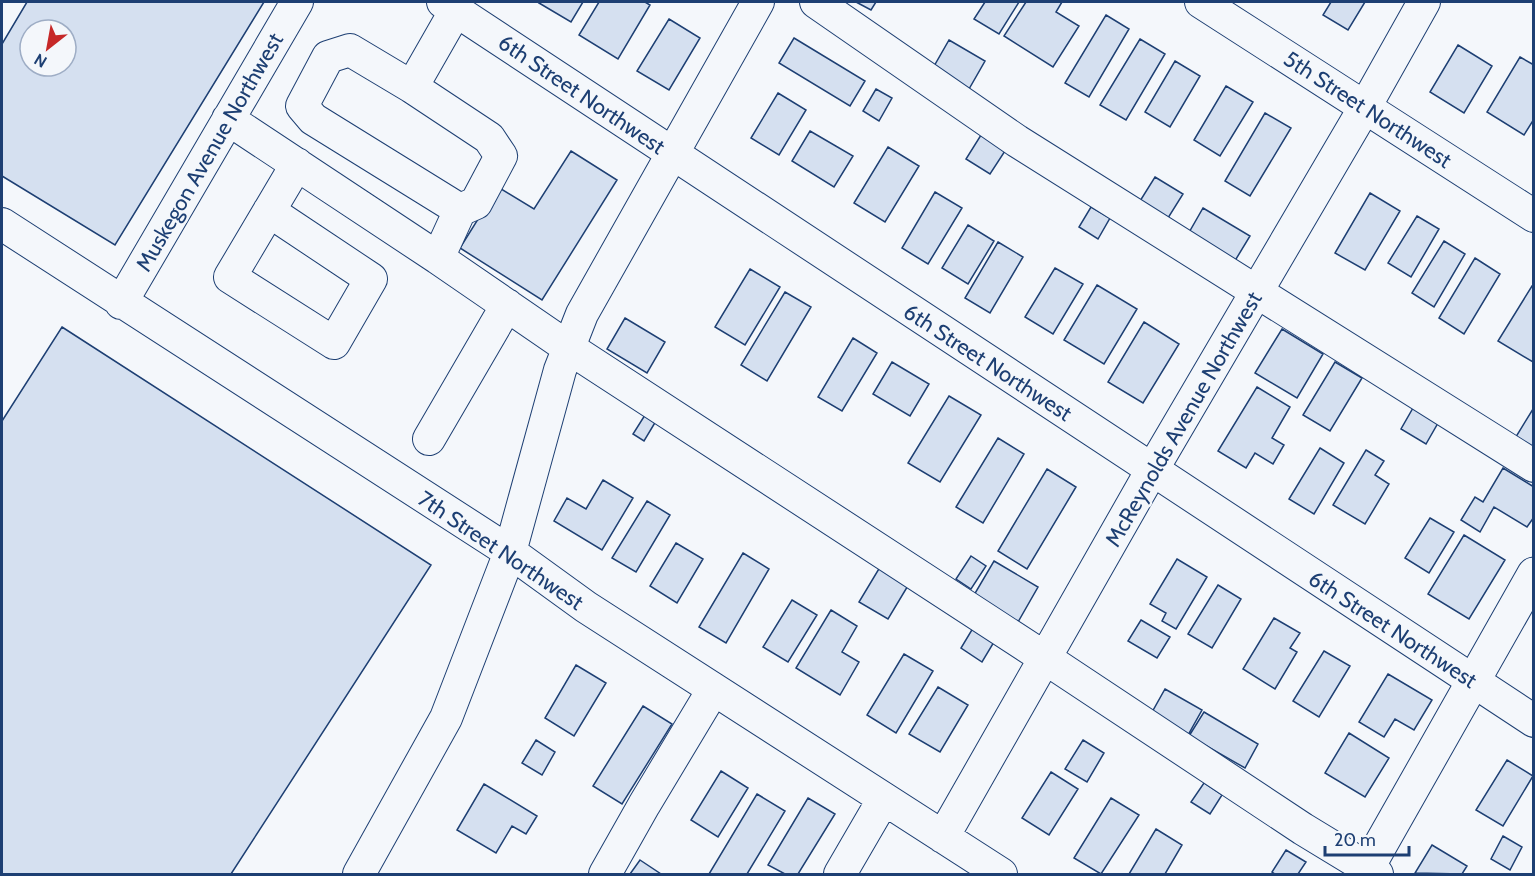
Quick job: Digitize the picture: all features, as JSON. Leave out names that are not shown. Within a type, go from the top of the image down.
[{"type":"main road","points":[[1370,872],[1533,574]]},
{"type":"street","name":"Muskegon Avenue Northwest","points":[[121,303],[297,2]]},
{"type":"street","points":[[359,874],[446,718],[510,552],[560,370],[582,314],[758,2]]},
{"type":"street","points":[[816,2],[1017,141],[1533,466]]},
{"type":"street","name":"5th Street Northwest","points":[[1201,2],[1533,216]]},
{"type":"street","name":"McReynolds Avenue Northwest","points":[[943,837],[1152,470],[1424,2]]},
{"type":"street","points":[[412,87],[449,6]]},
{"type":"street","name":"6th Street Northwest","points":[[449,6],[1533,721]]},
{"type":"street","points":[[438,258],[460,210],[476,203],[501,156],[489,138],[412,87],[350,50],[328,57],[302,106],[313,118],[460,210]]},
{"type":"street","points":[[228,119],[569,348],[1370,872]]},
{"type":"street","points":[[270,211],[371,279],[333,343],[230,277],[297,164]]},
{"type":"street","name":"7th Street Northwest","points":[[2,224],[121,303],[510,552],[586,607],[713,690],[1001,874]]},
{"type":"street","points":[[429,439],[507,305]]},
{"type":"street","points":[[605,874],[713,690]]},
{"type":"street","points":[[840,874],[883,800]]},
{"type":"building","points":[[27,2],[264,2],[115,245],[2,176],[2,44]]},
{"type":"building","points":[[540,2],[583,2],[571,22]]},
{"type":"building","points":[[599,2],[645,2],[650,5],[618,59],[579,35]]},
{"type":"building","points":[[856,2],[876,2],[871,10]]},
{"type":"building","points":[[985,2],[1019,2],[999,34],[974,19]]},
{"type":"building","points":[[1026,2],[1062,2],[1056,12],[1079,26],[1053,67],[1004,36]]},
{"type":"building","points":[[1331,2],[1365,2],[1348,30],[1323,15]]},
{"type":"building","points":[[1106,15],[1129,29],[1089,97],[1065,83]]},
{"type":"building","points":[[669,19],[700,38],[669,90],[637,71]]},
{"type":"building","points":[[794,38],[865,81],[850,106],[779,63]]},
{"type":"building","points":[[1140,39],[1165,54],[1126,120],[1100,105]]},
{"type":"building","points":[[949,40],[985,61],[969,89],[933,68]]},
{"type":"building","points":[[1458,45],[1492,66],[1464,113],[1430,92]]},
{"type":"building","points":[[1520,57],[1534,65],[1534,119],[1524,135],[1487,112]]},
{"type":"building","points":[[1175,61],[1200,76],[1170,127],[1145,112]]},
{"type":"building","points":[[1226,86],[1253,102],[1220,156],[1194,140]]},
{"type":"building","points":[[876,89],[892,98],[879,121],[863,111]]},
{"type":"building","points":[[778,93],[806,110],[779,155],[751,138]]},
{"type":"building","points":[[1265,113],[1291,128],[1250,196],[1225,181]]},
{"type":"building","points":[[810,131],[853,156],[834,187],[792,161]]},
{"type":"building","points":[[981,135],[1005,151],[990,174],[966,159]]},
{"type":"building","points":[[888,147],[919,166],[885,222],[854,203]]},
{"type":"building","points":[[571,151],[617,180],[542,300],[460,248],[498,187],[534,209]]},
{"type":"building","points":[[1155,177],[1183,194],[1168,218],[1140,201]]},
{"type":"building","points":[[935,192],[962,208],[928,264],[902,248]]},
{"type":"building","points":[[1370,193],[1400,211],[1365,270],[1335,253]]},
{"type":"building","points":[[1091,207],[1110,218],[1098,239],[1079,227]]},
{"type":"building","points":[[1203,208],[1250,236],[1233,264],[1187,236]]},
{"type":"building","points":[[1417,216],[1439,229],[1411,277],[1388,263]]},
{"type":"building","points":[[968,225],[994,241],[968,284],[942,268]]},
{"type":"building","points":[[1444,241],[1465,254],[1434,307],[1412,293]]},
{"type":"building","points":[[998,242],[1023,257],[990,313],[965,298]]},
{"type":"building","points":[[1475,258],[1500,274],[1464,334],[1439,318]]},
{"type":"building","points":[[1055,268],[1083,284],[1053,334],[1025,317]]},
{"type":"building","points":[[750,269],[780,287],[745,345],[715,327]]},
{"type":"building","points":[[1097,285],[1137,309],[1104,364],[1064,340]]},
{"type":"building","points":[[1532,286],[1534,287],[1533,362],[1498,341]]},
{"type":"building","points":[[785,292],[811,307],[767,381],[741,365]]},
{"type":"building","points":[[625,318],[665,342],[647,373],[607,349]]},
{"type":"building","points":[[1144,322],[1179,344],[1143,403],[1108,382]]},
{"type":"building","points":[[62,327],[431,565],[231,874],[2,874],[2,421]]},
{"type":"building","points":[[1282,329],[1323,354],[1297,398],[1255,373]]},
{"type":"building","points":[[853,338],[877,353],[842,411],[818,397]]},
{"type":"building","points":[[892,362],[929,384],[910,416],[873,394]]},
{"type":"building","points":[[1335,362],[1362,378],[1330,431],[1303,415]]},
{"type":"building","points":[[1257,387],[1290,407],[1272,438],[1284,445],[1273,464],[1255,453],[1246,468],[1218,451]]},
{"type":"building","points":[[949,396],[981,415],[940,482],[908,463]]},
{"type":"building","points":[[1413,408],[1438,423],[1426,444],[1401,429]]},
{"type":"building","points":[[1534,409],[1534,452],[1514,440]]},
{"type":"building","points":[[645,415],[656,421],[644,441],[633,434]]},
{"type":"building","points":[[998,438],[1024,454],[983,523],[956,507]]},
{"type":"building","points":[[1320,448],[1344,463],[1314,514],[1289,499]]},
{"type":"building","points":[[1366,450],[1384,461],[1375,475],[1389,484],[1365,524],[1333,505]]},
{"type":"building","points":[[1503,468],[1534,487],[1534,517],[1527,527],[1494,507],[1480,532],[1461,520],[1475,497],[1483,502]]},
{"type":"building","points":[[1047,469],[1076,487],[1027,569],[998,551]]},
{"type":"building","points":[[603,480],[633,498],[602,550],[554,521],[567,498],[586,509]]},
{"type":"building","points":[[647,501],[670,515],[636,572],[612,558]]},
{"type":"building","points":[[1430,518],[1454,532],[1429,573],[1405,558]]},
{"type":"building","points":[[1464,535],[1505,560],[1469,619],[1428,594]]},
{"type":"building","points":[[676,543],[703,559],[677,603],[650,586]]},
{"type":"building","points":[[743,553],[769,569],[726,643],[699,627]]},
{"type":"building","points":[[971,556],[986,566],[971,589],[956,579]]},
{"type":"building","points":[[1177,559],[1207,577],[1176,629],[1162,621],[1166,613],[1150,604]]},
{"type":"building","points":[[994,561],[1038,587],[1018,622],[974,595]]},
{"type":"building","points":[[880,567],[909,584],[888,619],[859,602]]},
{"type":"building","points":[[1218,585],[1241,599],[1212,648],[1188,634]]},
{"type":"building","points":[[792,600],[817,615],[788,662],[763,647]]},
{"type":"building","points":[[831,610],[857,626],[842,652],[859,662],[840,695],[796,668]]},
{"type":"building","points":[[1274,618],[1300,633],[1290,648],[1297,652],[1275,689],[1243,669]]},
{"type":"building","points":[[1141,620],[1170,637],[1157,658],[1128,641]]},
{"type":"building","points":[[973,628],[994,642],[982,662],[961,648]]},
{"type":"building","points":[[1324,651],[1350,666],[1319,717],[1293,701]]},
{"type":"building","points":[[904,654],[933,671],[896,733],[867,715]]},
{"type":"building","points":[[576,665],[606,683],[574,736],[545,718]]},
{"type":"building","points":[[1388,674],[1432,700],[1414,730],[1395,719],[1384,737],[1359,722]]},
{"type":"building","points":[[938,687],[968,705],[940,752],[909,734]]},
{"type":"building","points":[[1165,689],[1202,710],[1188,735],[1151,714]]},
{"type":"building","points":[[643,706],[672,724],[622,804],[593,786]]},
{"type":"building","points":[[1204,712],[1258,744],[1245,768],[1189,736]]},
{"type":"building","points":[[1349,733],[1389,758],[1365,797],[1325,773]]},
{"type":"building","points":[[536,740],[555,752],[542,775],[522,763]]},
{"type":"building","points":[[1083,740],[1104,753],[1087,782],[1065,769]]},
{"type":"building","points":[[1507,760],[1533,776],[1503,826],[1476,810]]},
{"type":"building","points":[[721,771],[748,788],[718,837],[691,820]]},
{"type":"building","points":[[1051,772],[1078,789],[1049,835],[1022,818]]},
{"type":"building","points":[[1204,783],[1222,795],[1210,814],[1191,802]]},
{"type":"building","points":[[484,784],[537,816],[526,834],[512,826],[496,853],[457,830]]},
{"type":"building","points":[[757,794],[785,811],[747,874],[709,874]]},
{"type":"building","points":[[808,798],[835,814],[798,874],[785,874],[768,865]]},
{"type":"building","points":[[1111,798],[1139,815],[1101,874],[1074,858]]},
{"type":"building","points":[[1156,829],[1182,845],[1165,874],[1129,874]]},
{"type":"building","points":[[1503,836],[1522,847],[1510,870],[1491,859]]},
{"type":"building","points":[[1432,845],[1467,866],[1462,874],[1415,873]]},
{"type":"building","points":[[1286,850],[1306,862],[1298,874],[1272,872]]},
{"type":"building","points":[[640,860],[661,874],[630,874]]}]
